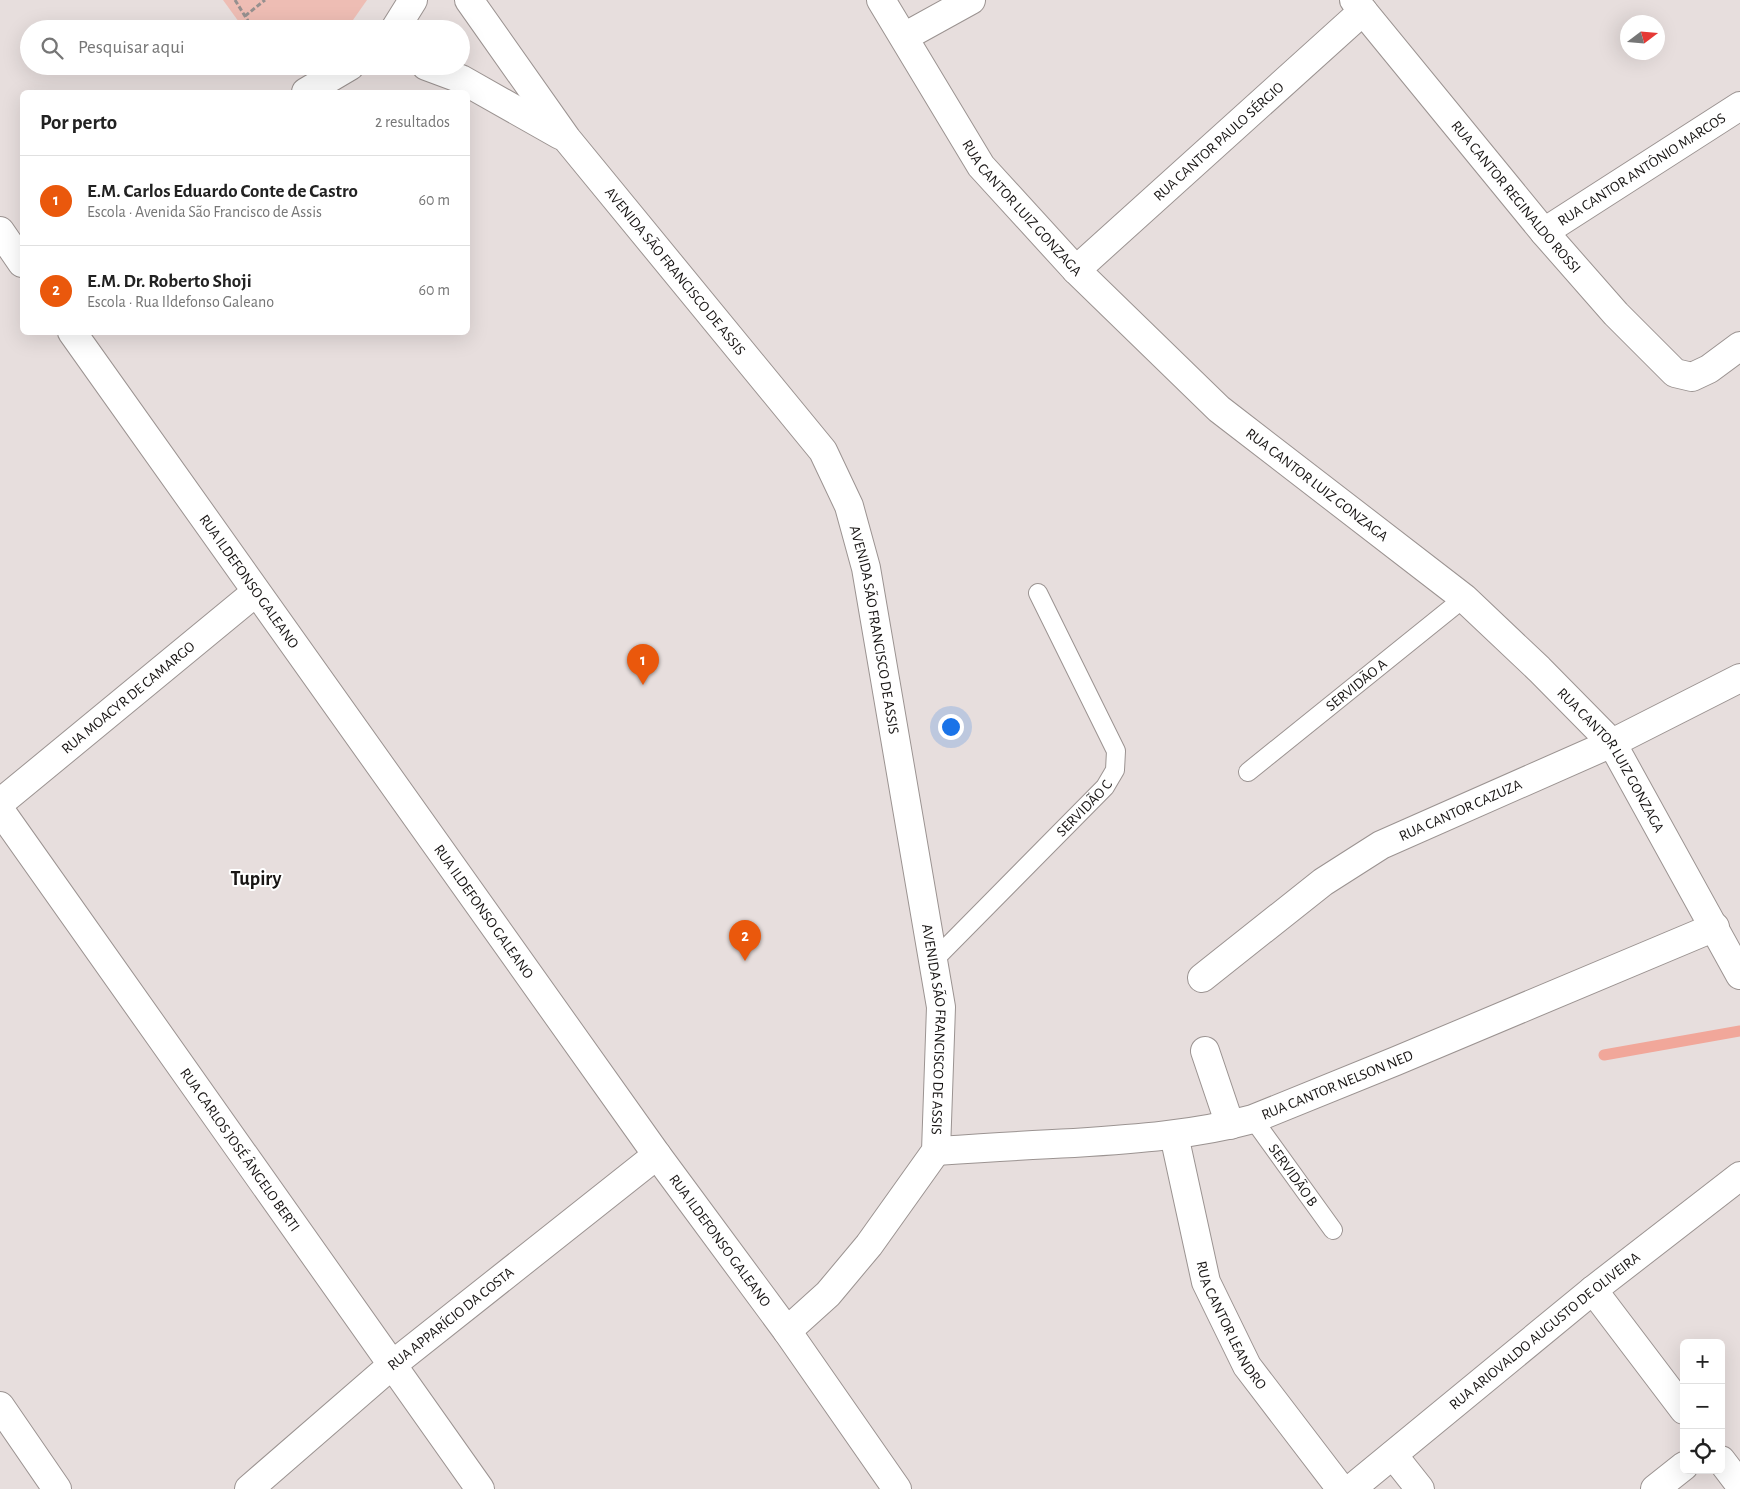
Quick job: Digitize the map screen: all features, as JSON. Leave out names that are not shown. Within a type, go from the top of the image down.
[{"type":"street","points":[[401,20],[413,0]]},
{"type":"street","name":"AVENIDA SÃO FRANCISCO DE ASSIS","points":[[469,0],[567,139],[823,451],[849,506],[866,568],[941,1007],[936,1151],[869,1245],[828,1294],[787,1330]]},
{"type":"street","name":"RUA CANTOR LUIZ GONZAGA","points":[[881,0],[982,166],[1076,270],[1219,409],[1464,598],[1539,669],[1612,743],[1740,975]]},
{"type":"street","points":[[904,37],[971,0]]},
{"type":"street","name":"RUA CANTOR REGINALDO ROSSI","points":[[1358,6],[1544,232],[1616,314],[1675,373],[1692,377],[1709,369],[1740,346]]},
{"type":"street","name":"RUA CANTOR PAULO SÉRGIO","points":[[1076,270],[1358,6]]},
{"type":"street","points":[[309,90],[335,75]]},
{"type":"street","points":[[450,75],[461,79],[567,139]]},
{"type":"street","name":"RUA CANTOR ANTÔNIO MARCOS","points":[[1544,232],[1740,106]]},
{"type":"street","points":[[0,231],[20,260]]},
{"type":"street","name":"RUA ILDEFONSO GALEANO","points":[[74,335],[657,1155],[787,1330],[897,1489]]},
{"type":"street","name":"RUA MOACYR DE CAMARGO","points":[[0,803],[256,592]]},
{"type":"street","name":"RUA CANTOR CAZUZA","points":[[1202,978],[1323,882],[1381,845],[1612,743],[1740,678]]},
{"type":"street","name":"RUA CARLOS JOSÉ ÂNGELO BERTI","points":[[0,810],[480,1489]]},
{"type":"street","name":"RUA CANTOR NELSON NED","points":[[936,1151],[1174,1136],[1241,1122],[1396,1061],[1715,927]]},
{"type":"street","points":[[1205,1051],[1241,1122]]},
{"type":"street","name":"RUA CANTOR LEANDRO","points":[[1174,1136],[1206,1282],[1247,1366],[1341,1489]]},
{"type":"street","name":"RUA APPARÍCIO DA COSTA","points":[[248,1489],[392,1365],[657,1155]]},
{"type":"street","name":"RUA ARIOVALDO AUGUSTO DE OLIVEIRA","points":[[1351,1489],[1593,1290],[1740,1176]]},
{"type":"street","points":[[1593,1290],[1680,1405]]},
{"type":"street","points":[[0,1406],[57,1489]]},
{"type":"street","points":[[1393,1455],[1420,1489]]},
{"type":"street","points":[[1725,1465],[1740,1485]]},
{"type":"street","points":[[1655,1489],[1680,1469]]},
{"type":"lane","name":"SERVIDÃO C","points":[[933,960],[1105,787],[1115,770],[1116,751],[1038,593]]},
{"type":"lane","name":"SERVIDÃO A","points":[[1248,772],[1464,598]]},
{"type":"lane","name":"SERVIDÃO B","points":[[1241,1122],[1333,1230]]},
{"type":"path","points":[[234,0],[247,20]]},
{"type":"path","points":[[245,16],[265,0]]},
{"type":"shaded area","points":[[223,0],[367,0],[353,20],[237,20]]},
{"type":"waterway","points":[[1604,1055],[1740,1031]]},
{"type":"place","name":"E.M. Carlos Eduardo Conte de Castro","points":[[643,685]]},
{"type":"place","name":"E.M. Dr. Roberto Shoji","points":[[745,961]]},
{"type":"district","name":"Tupiry","points":[[256,878]]}]
